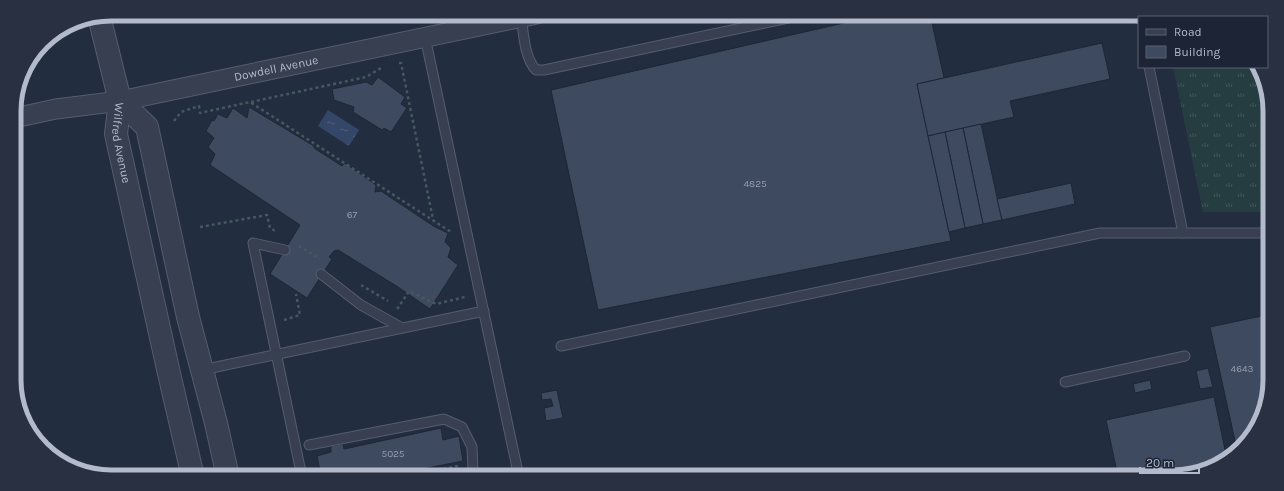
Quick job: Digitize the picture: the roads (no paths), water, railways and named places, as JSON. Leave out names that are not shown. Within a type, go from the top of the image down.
[{"type":"street","name":"Dowdell Avenue","points":[[21,116],[56,109],[120,101],[504,21]]},
{"type":"street","points":[[100,22],[120,101]]},
{"type":"street","name":"Wilfred Avenue","points":[[120,101],[147,127],[188,317],[216,423],[226,470]]},
{"type":"street","name":"Wilfred Avenue","points":[[120,101],[116,134],[191,470]]},
{"type":"lane","points":[[529,21],[528,55],[531,65],[536,70],[552,68],[774,21]]},
{"type":"lane","points":[[426,37],[518,470]]},
{"type":"lane","points":[[1149,68],[1183,234]]},
{"type":"lane","points":[[561,346],[1100,233],[1159,232],[1183,234],[1263,232]]},
{"type":"lane","points":[[285,250],[253,243],[301,470]]},
{"type":"lane","points":[[321,274],[361,305],[402,328]]},
{"type":"lane","points":[[202,370],[484,311]]},
{"type":"lane","points":[[1065,382],[1185,356]]},
{"type":"lane","points":[[309,446],[444,420],[462,427],[472,446],[473,470]]},
{"type":"water","points":[[328,110],[359,130],[349,146],[318,126]]}]
